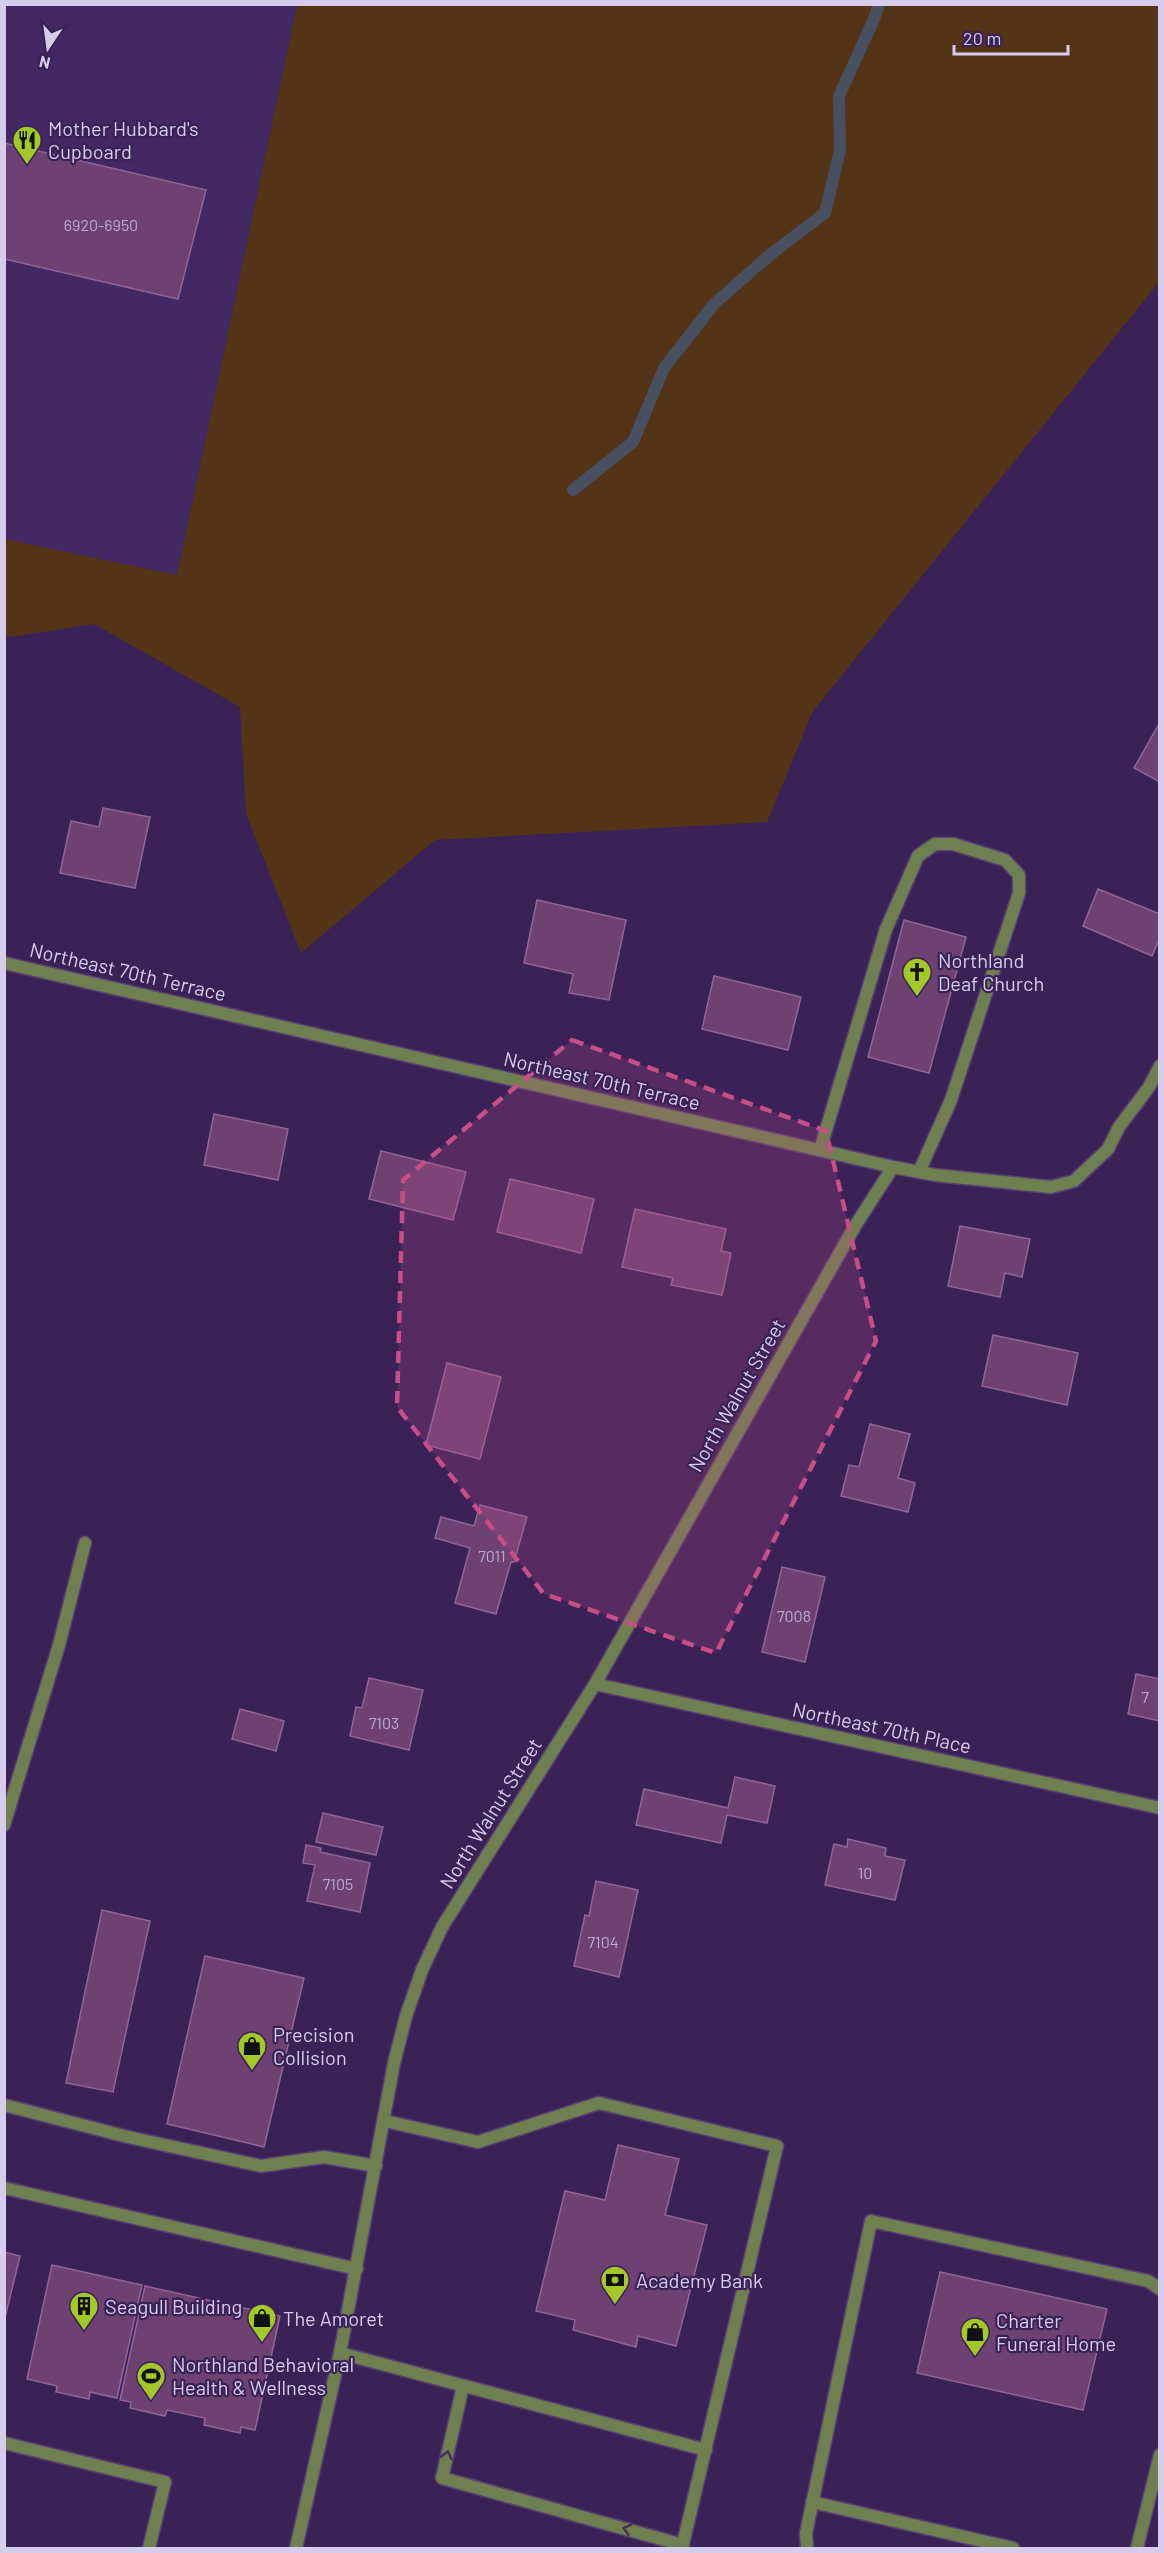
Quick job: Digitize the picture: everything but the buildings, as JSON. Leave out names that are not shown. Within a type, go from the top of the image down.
[{"type":"street","points":[[820,1150],[886,929],[918,856],[935,844],[953,844],[1005,860],[1019,875],[1019,893],[951,1100],[919,1172]]},
{"type":"street","name":"Northeast 70th Terrace","points":[[4,963],[893,1167],[1051,1187],[1074,1181],[1108,1149],[1119,1127],[1149,1087],[1160,1066]]},
{"type":"street","name":"North Walnut Street","points":[[296,2548],[340,2354],[394,2063],[406,2016],[422,1971],[442,1927],[595,1684],[855,1226],[893,1167]]},
{"type":"street","points":[[4,1825],[59,1645],[85,1543]]},
{"type":"street","name":"Northeast 70th Place","points":[[595,1684],[1160,1808]]},
{"type":"street","points":[[385,2121],[478,2142],[599,2103],[777,2146],[683,2547],[442,2478],[463,2386]]},
{"type":"street","points":[[4,2105],[128,2137],[261,2166],[324,2157],[376,2166]]},
{"type":"street","points":[[4,2188],[357,2269]]},
{"type":"street","points":[[807,2548],[806,2534],[812,2502],[871,2221],[1148,2281],[1160,2289]]},
{"type":"street","points":[[340,2354],[706,2450]]},
{"type":"street","points":[[4,2443],[165,2482],[149,2548]]},
{"type":"street","points":[[1137,2548],[1160,2455]]},
{"type":"street","points":[[812,2502],[1013,2548]]},
{"type":"highlighted area","points":[[572,1040],[826,1131],[876,1341],[716,1653],[544,1594],[397,1407],[403,1180]]},
{"type":"shaded area","points":[[5,5],[297,5],[177,575],[5,539]]},
{"type":"shaded area","points":[[297,5],[1160,5],[1159,282],[813,711],[767,822],[435,840],[301,953],[246,814],[240,707],[94,624],[4,638],[5,539],[177,575]]},
{"type":"waterway","points":[[573,490],[633,442],[664,368],[714,304],[771,254],[825,213],[840,150],[839,96],[879,4]]},
{"type":"place","name":"Mother Hubbard's Cupboard","points":[[27,166]]},
{"type":"place","name":"Northland Deaf Church","points":[[917,998]]},
{"type":"place","name":"Precision Collision","points":[[252,2072]]},
{"type":"place","name":"Academy Bank","points":[[615,2306]]},
{"type":"place","name":"Seagull Building","points":[[84,2332]]},
{"type":"place","name":"The Amoret","points":[[262,2344]]},
{"type":"place","name":"Charter Funeral Home","points":[[975,2358]]},
{"type":"place","name":"Northland Behavioral Health & Wellness","points":[[151,2402]]}]
